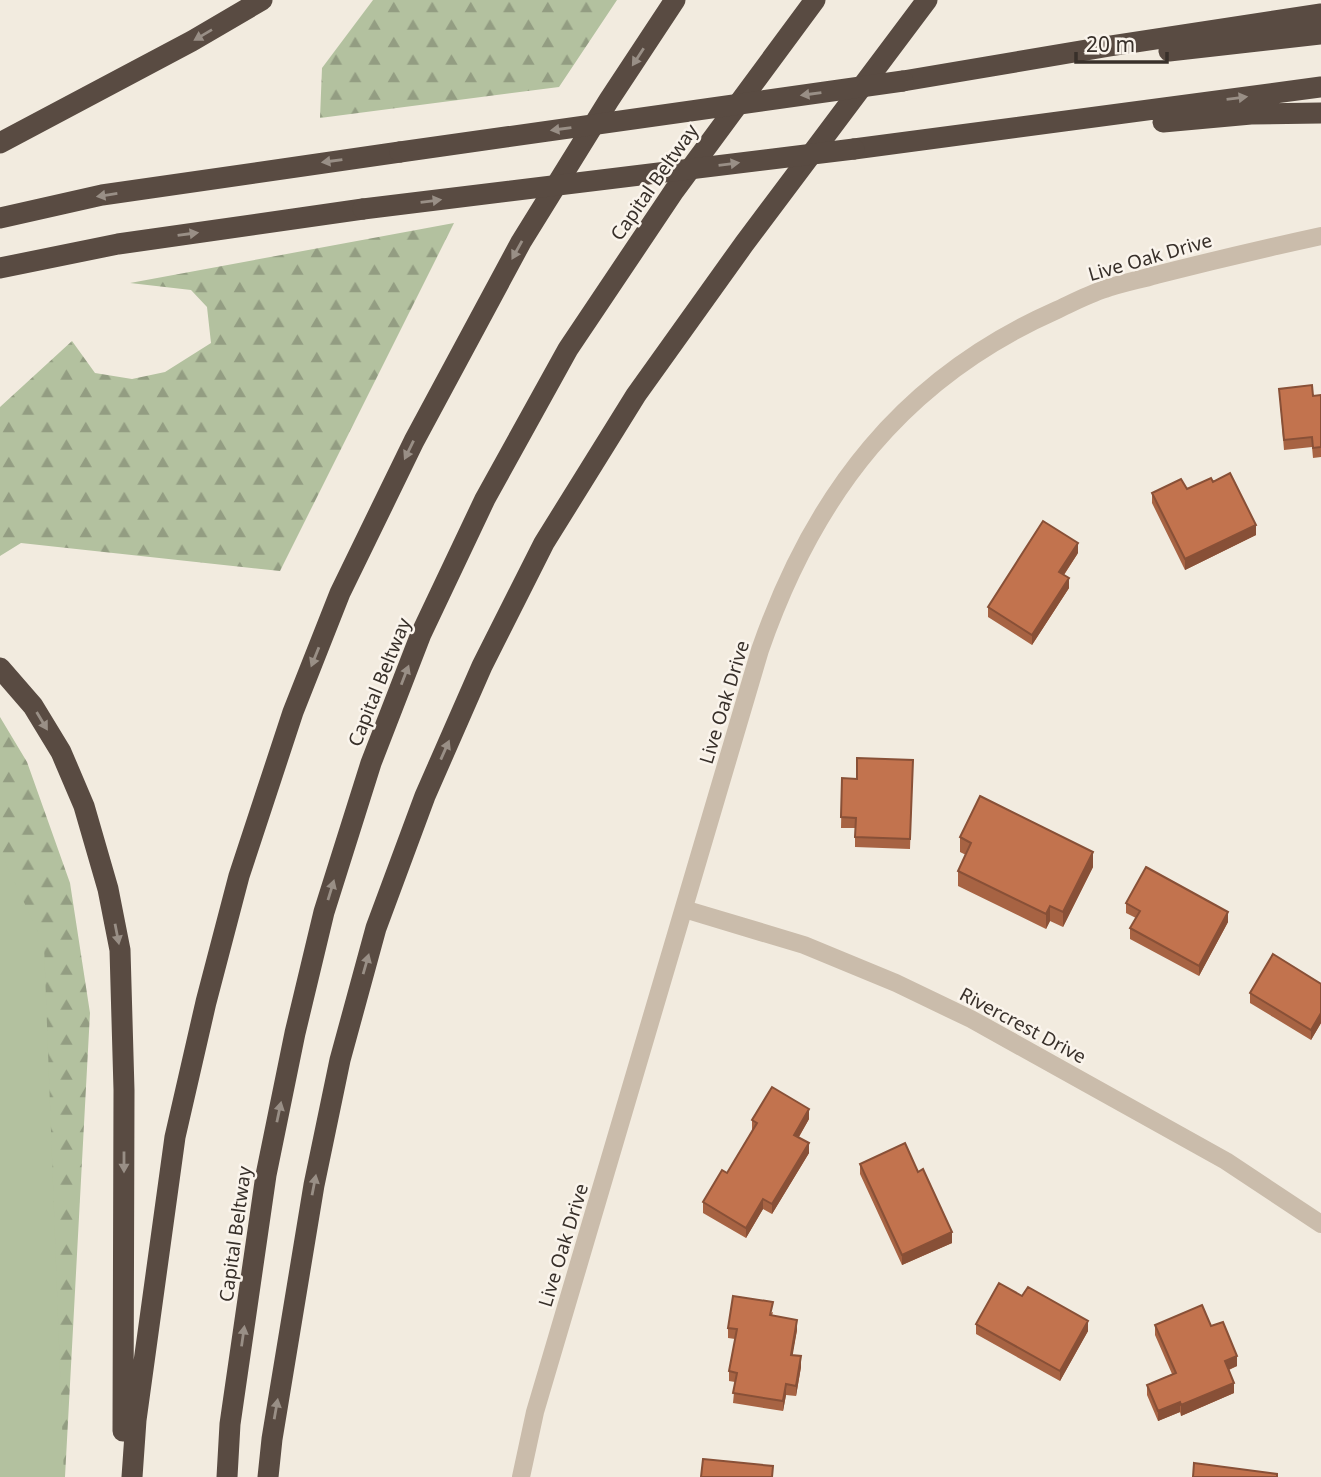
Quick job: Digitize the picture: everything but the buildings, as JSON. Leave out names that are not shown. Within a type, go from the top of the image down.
[{"type":"highway","points":[[0,143],[192,41],[262,0]]},
{"type":"highway","points":[[132,1477],[136,1420],[175,1137],[239,876],[293,712],[340,593],[414,441],[522,242],[609,100],[675,0]]},
{"type":"highway","name":"Capital Beltway","points":[[227,1477],[230,1424],[265,1175],[295,1033],[324,912],[363,788],[421,634],[485,499],[568,349],[674,191],[814,0]]},
{"type":"highway","points":[[268,1477],[272,1438],[314,1185],[340,1060],[376,928],[425,796],[482,666],[544,543],[636,395],[744,244],[927,0]]},
{"type":"highway","points":[[0,218],[102,195],[902,81],[1321,14]]},
{"type":"highway","points":[[902,81],[1321,34]]},
{"type":"highway","points":[[0,268],[118,244],[363,209],[1321,88]]},
{"type":"highway","points":[[854,149],[1251,114],[1321,113]]},
{"type":"highway","points":[[0,668],[33,706],[61,752],[98,853],[120,950],[124,1090],[123,1477]]},
{"type":"street","name":"Live Oak Drive","points":[[521,1477],[535,1412],[760,650],[807,542],[824,512],[858,463],[894,421],[930,387],[978,351],[1029,323],[1104,289],[1321,236]]},
{"type":"street","name":"Rivercrest Drive","points":[[684,909],[804,946],[896,983],[971,1019],[1226,1161],[1321,1224]]},
{"type":"green space","points":[[373,0],[617,0],[559,87],[320,118],[322,68]]},
{"type":"green space","points":[[454,223],[280,571],[21,543],[0,556],[0,407],[72,341],[95,373],[132,379],[165,372],[211,343],[207,307],[191,290],[130,283]]},
{"type":"green space","points":[[0,717],[27,762],[70,883],[90,1013],[65,1477],[0,1477]]},
{"type":"green space","points":[[0,851],[44,945],[64,1477],[0,1477]]}]
